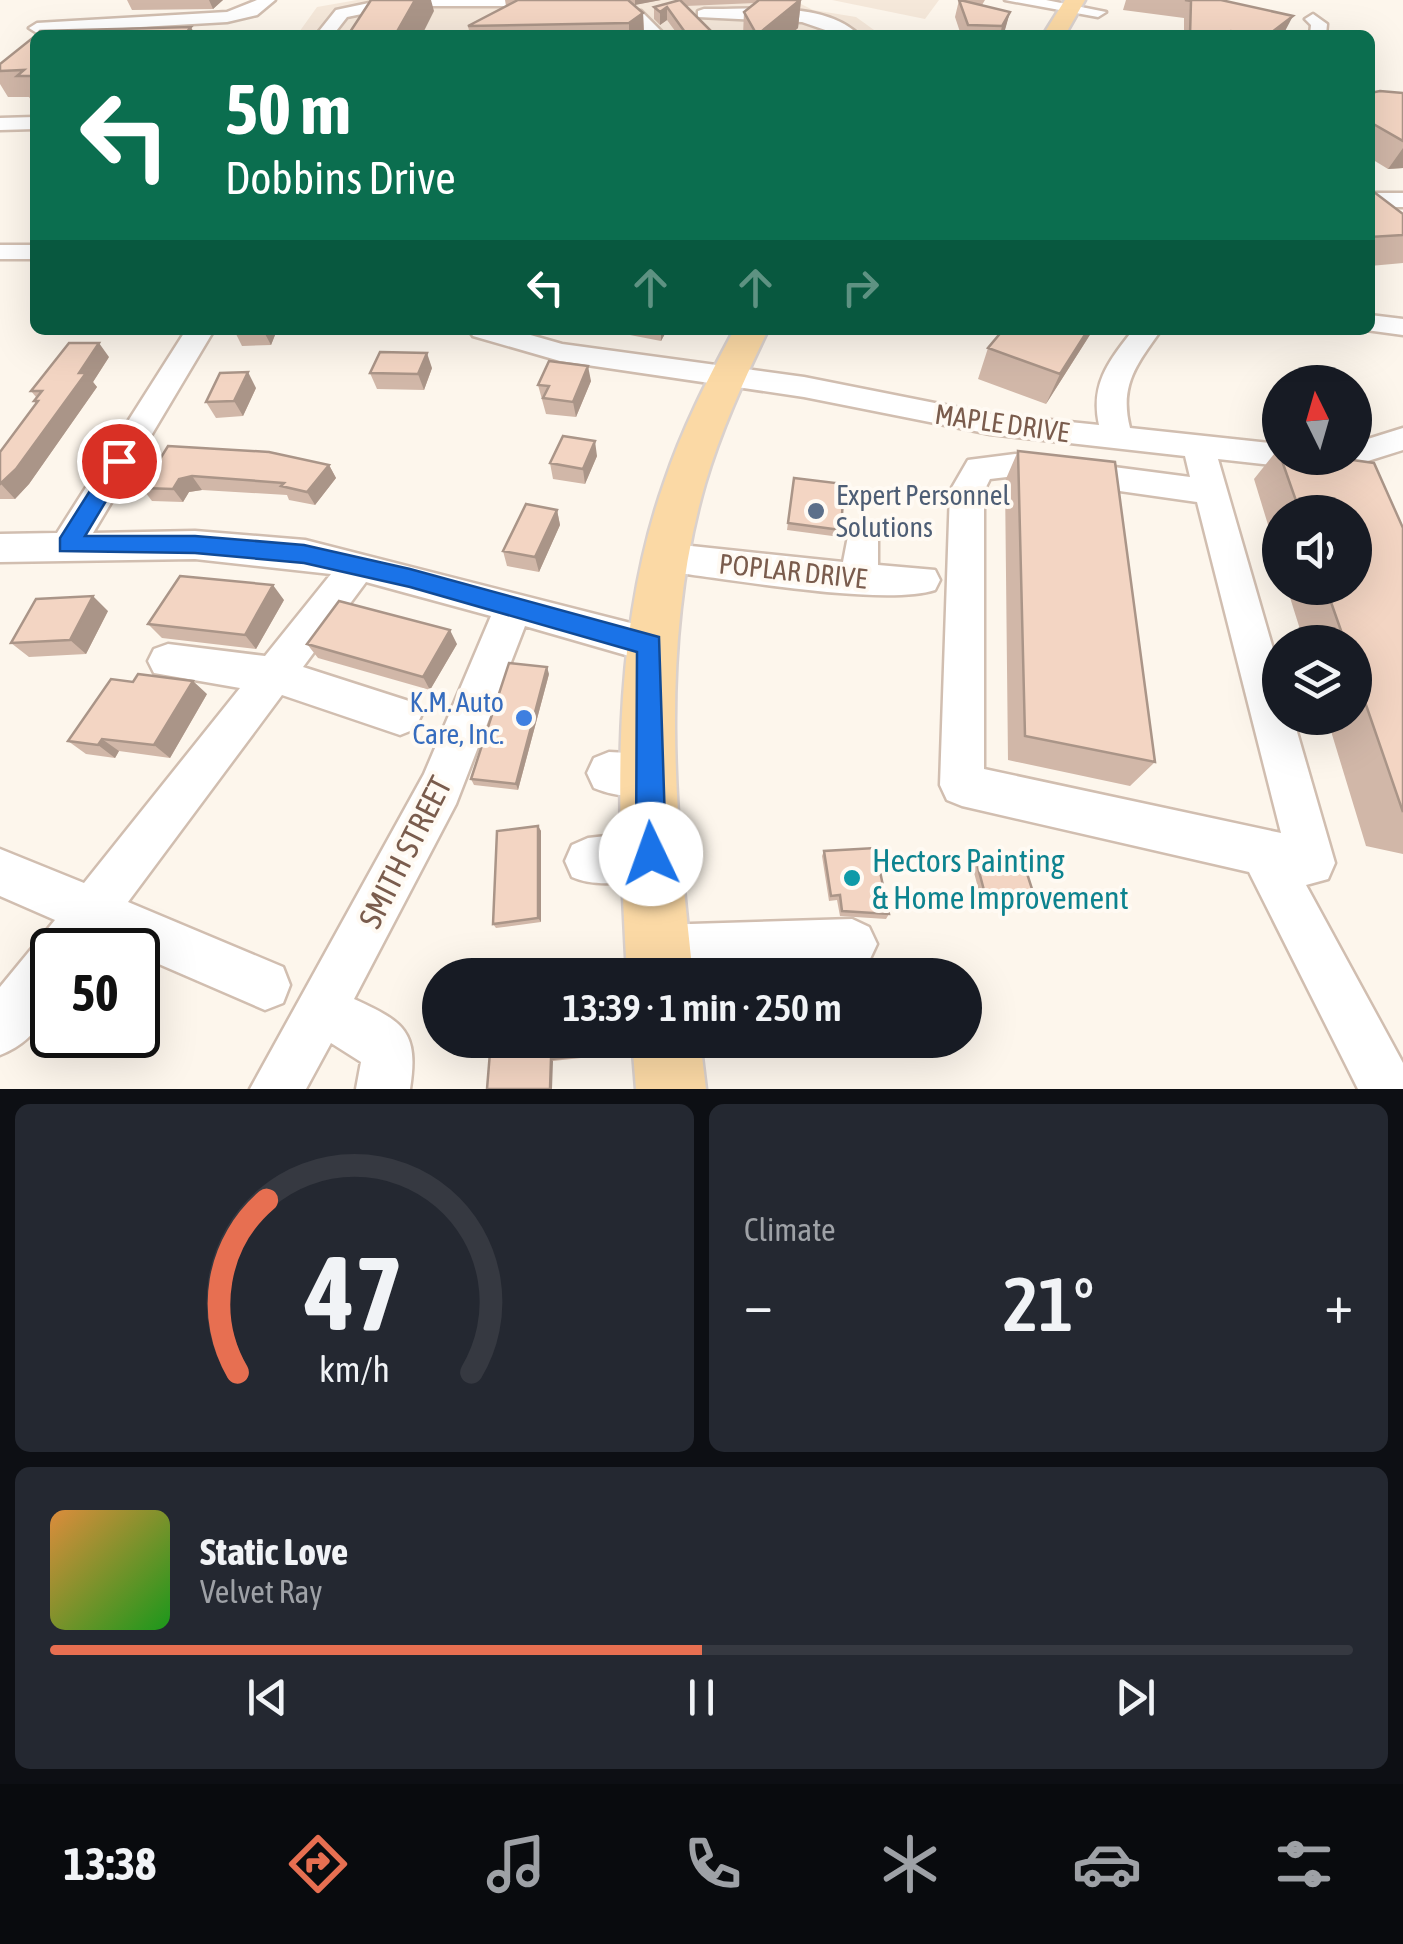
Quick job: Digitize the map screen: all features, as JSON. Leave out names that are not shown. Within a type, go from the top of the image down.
[{"type":"main road","points":[[1057,30],[1073,4]]},
{"type":"main road","points":[[659,958],[651,854],[628,774],[626,648],[663,557],[701,426],[749,335]]},
{"type":"main road","points":[[668,1058],[671,1089]]},
{"type":"street","points":[[44,30],[98,18],[227,17],[251,12],[266,0]]},
{"type":"street","points":[[1014,0],[1108,9]]},
{"type":"street","points":[[328,30],[339,14],[401,1],[551,1],[577,9],[656,12]]},
{"type":"street","points":[[499,24],[506,2]]},
{"type":"street","points":[[358,30],[373,7]]},
{"type":"street","points":[[685,8],[704,14],[824,20],[842,30]]},
{"type":"street","points":[[40,30],[65,9]]},
{"type":"street","points":[[635,14],[652,30]]},
{"type":"street","points":[[704,14],[721,30]]},
{"type":"street","points":[[815,30],[824,20]]},
{"type":"street","points":[[0,124],[30,123]]},
{"type":"street","points":[[1375,208],[1403,200]]},
{"type":"street","points":[[0,252],[30,252]]},
{"type":"street","points":[[1375,324],[1403,327]]},
{"type":"street","points":[[68,545],[197,335]]},
{"type":"street","name":"MAPLE DRIVE","points":[[500,335],[560,352],[726,374],[990,424],[1262,453]]},
{"type":"street","points":[[1116,438],[1108,408],[1109,382],[1143,335]]},
{"type":"street","points":[[1372,449],[1403,439]]},
{"type":"street","points":[[1198,446],[1312,863],[962,785],[971,478],[979,468],[1014,464],[1210,492]]},
{"type":"street","points":[[1364,475],[1374,483]]},
{"type":"street","points":[[860,541],[860,579]]},
{"type":"street","points":[[0,548],[232,547],[304,554],[514,606],[626,648]]},
{"type":"street","name":"POPLAR DRIVE","points":[[663,557],[860,579],[922,580]]},
{"type":"street","points":[[79,928],[358,566]]},
{"type":"street","name":"SMITH STREET","points":[[277,1089],[440,789],[514,606]]},
{"type":"street","points":[[168,661],[273,675],[400,716]]},
{"type":"street","points":[[1264,852],[1387,1089]]},
{"type":"street","points":[[588,861],[651,854]]},
{"type":"street","points":[[0,872],[265,985]]},
{"type":"street","points":[[702,958],[852,944]]},
{"type":"street","points":[[0,1030],[30,991]]},
{"type":"street","points":[[320,1011],[368,1032],[389,1052],[383,1089]]},
{"type":"shaded area","points":[[357,0],[793,0],[813,10],[856,17],[874,30],[301,30],[317,7]]},
{"type":"shaded area","points":[[832,0],[939,0],[925,19]]},
{"type":"building","points":[[371,0],[415,0],[398,30],[351,30]]},
{"type":"building","points":[[518,0],[628,0],[643,13],[629,23],[468,26]]},
{"type":"building","points":[[680,0],[710,30],[683,30],[667,7],[660,12],[654,7]]},
{"type":"building","points":[[759,0],[800,0],[763,30],[754,30],[744,12]]},
{"type":"building","points":[[959,0],[1010,12],[1002,26],[968,25]]},
{"type":"building","points":[[1185,0],[1221,0],[1293,16],[1275,30],[1190,30],[1191,1]]},
{"type":"building","points":[[191,27],[188,30],[78,30]]},
{"type":"building","points":[[30,40],[30,76],[17,76],[24,70],[0,71],[0,64]]},
{"type":"building","points":[[1375,92],[1403,93],[1403,141],[1375,125]]},
{"type":"building","points":[[1375,193],[1403,214],[1403,235],[1375,237]]},
{"type":"building","points":[[999,335],[1085,335],[1060,374],[988,348]]},
{"type":"building","points":[[69,343],[99,343],[79,373],[86,373],[16,469],[0,484],[0,452],[42,391],[31,391]]},
{"type":"building","points":[[380,352],[427,353],[418,374],[370,373]]},
{"type":"building","points":[[549,361],[588,366],[573,402],[543,398],[549,386],[538,385]]},
{"type":"building","points":[[248,372],[234,401],[206,402],[220,373]]},
{"type":"building","points":[[563,436],[595,441],[583,469],[550,463]]},
{"type":"building","points":[[168,446],[269,452],[329,465],[307,492],[281,486],[284,483],[192,476],[179,479],[173,489],[142,488]]},
{"type":"building","points":[[1018,451],[1115,462],[1155,762],[1025,736]]},
{"type":"building","points":[[1374,463],[1403,528],[1403,812],[1372,722],[1372,625],[1339,625],[1332,605],[1372,605],[1372,495],[1294,495],[1287,475],[1372,475]]},
{"type":"building","name":"Expert Personnel Solutions","points":[[794,478],[844,484],[841,530],[788,523]]},
{"type":"building","points":[[526,504],[557,510],[535,557],[503,551]]},
{"type":"building","points":[[180,576],[273,585],[245,635],[148,624]]},
{"type":"building","points":[[93,596],[70,640],[11,643],[36,599]]},
{"type":"building","points":[[339,601],[450,630],[423,677],[307,644]]},
{"type":"building","points":[[509,663],[547,667],[516,784],[471,779]]},
{"type":"building","points":[[138,674],[193,681],[154,745],[102,739],[98,745],[68,741],[111,679],[133,682]]},
{"type":"building","points":[[538,826],[538,918],[493,924],[497,831]]},
{"type":"building","name":"Hectors Painting & Home Improvement","points":[[875,848],[889,914],[842,911],[840,895],[831,896],[824,851]]},
{"type":"building","points":[[1022,858],[1033,892],[985,894],[976,860]]},
{"type":"building","points":[[490,1058],[560,1058],[551,1059],[550,1089],[487,1089]]},
{"type":"place","name":"Expert Personnel Solutions","points":[[816,511]]},
{"type":"place","name":"K.M. Auto Care, Inc.","points":[[524,718]]},
{"type":"place","name":"Hectors Painting & Home Improvement","points":[[852,878]]},
{"type":"route","points":[[119,461],[68,545],[195,544],[304,554],[410,578],[650,645],[647,708],[651,854]]}]
